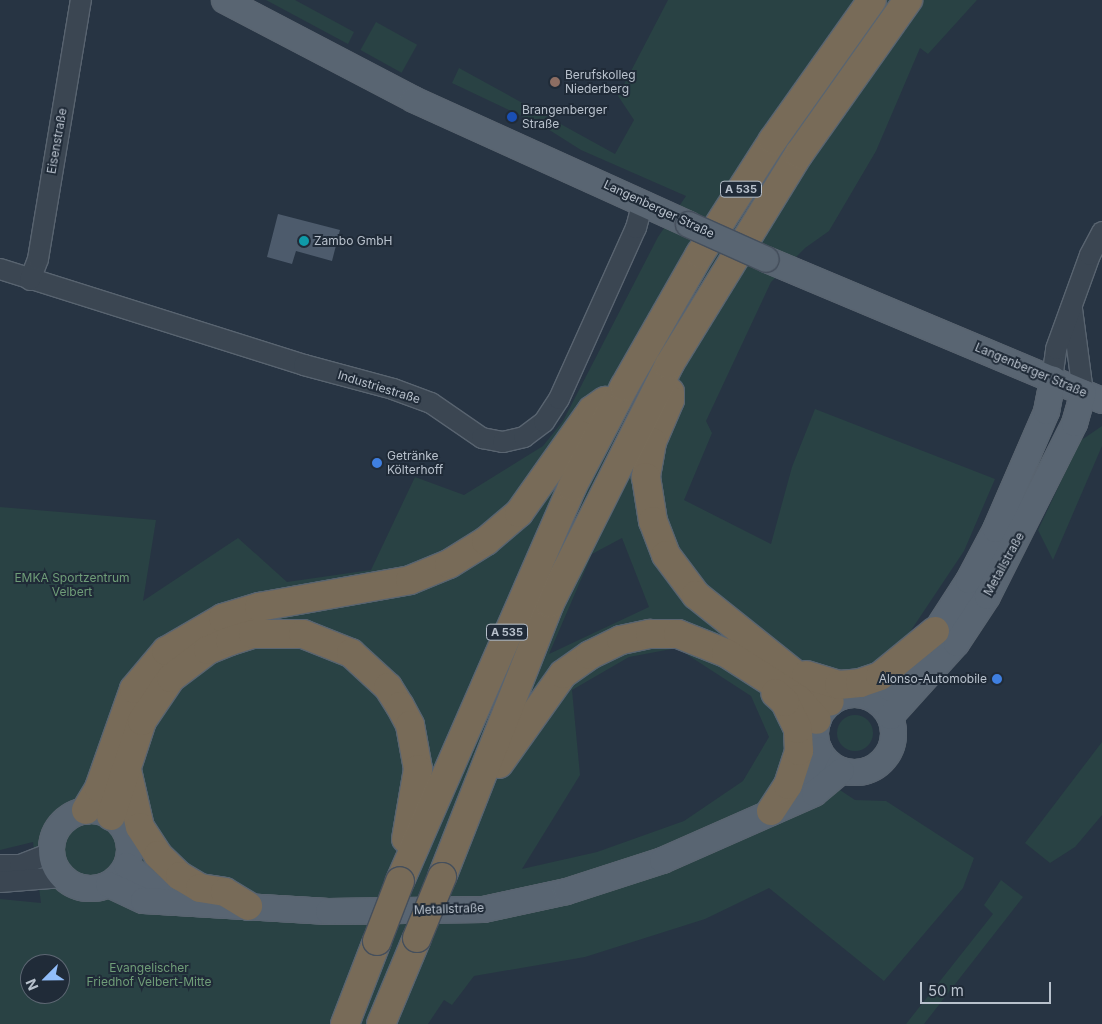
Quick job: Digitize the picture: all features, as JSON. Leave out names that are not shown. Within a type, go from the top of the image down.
[{"type":"highway","name":"A 535","points":[[345,1024],[400,881],[552,530],[624,387],[700,254],[773,140],[872,0]]},
{"type":"highway","name":"A 535","points":[[382,1024],[465,824],[514,686],[550,603],[669,365],[799,154],[908,0]]},
{"type":"highway","points":[[669,365],[670,400],[652,442],[646,477],[659,539],[696,595],[786,668],[823,711]]},
{"type":"highway","points":[[98,813],[99,788],[134,689],[166,651],[223,618],[410,580],[449,564],[486,541],[519,513],[592,410],[624,387]]},
{"type":"highway","points":[[786,668],[839,685],[860,683],[880,676],[935,631]]},
{"type":"highway","points":[[98,813],[126,764],[155,698],[171,678],[208,650],[253,634],[303,634],[327,641],[372,669],[388,686],[410,725],[418,768],[417,789],[400,881]]},
{"type":"highway","points":[[465,824],[543,698],[563,674],[590,655],[621,640],[650,634],[678,634],[704,642],[798,699],[823,711]]},
{"type":"highway","points":[[746,667],[785,702],[798,729],[799,751],[788,785],[770,811]]},
{"type":"highway","points":[[126,764],[137,819],[158,855],[180,876],[200,888],[225,892],[248,906]]},
{"type":"main road","name":"Langenberger Straße","points":[[224,0],[412,99],[766,259],[1092,396]]},
{"type":"main road","name":"Metallstraße","points":[[882,708],[890,688],[935,631],[996,528],[1046,411],[1052,379]]},
{"type":"main road","name":"Metallstraße","points":[[882,708],[956,643],[987,596],[1074,423],[1092,396]]},
{"type":"main road","points":[[852,694],[882,708],[892,739],[883,759],[856,772],[840,770],[818,750],[823,711],[852,694]]},
{"type":"main road","name":"Metallstraße","points":[[770,811],[804,779],[818,750]]},
{"type":"main road","name":"Metallstraße","points":[[108,884],[143,900],[328,911],[483,909],[566,891],[662,860],[738,830],[770,811],[814,793],[840,770]]},
{"type":"main road","points":[[98,813],[119,823],[129,843],[126,865],[108,884],[90,889],[63,877],[51,852],[58,827],[70,816],[98,813]]},
{"type":"main road","points":[[126,865],[171,901]]},
{"type":"street","name":"Eisenstraße","points":[[30,280],[38,259],[81,0]]},
{"type":"street","name":"Industriestraße","points":[[0,269],[30,280],[393,389],[431,403],[482,438],[503,442],[524,437],[544,422],[559,399],[636,228],[643,202]]},
{"type":"street","points":[[1052,379],[1056,349],[1102,232]]},
{"type":"street","points":[[1072,305],[1092,396]]},
{"type":"street","points":[[0,865],[20,865],[51,852]]},
{"type":"street","points":[[0,882],[63,877]]},
{"type":"green space","points":[[266,0],[295,0],[354,32],[348,44]]},
{"type":"green space","points":[[668,0],[977,0],[928,54],[920,48],[876,151],[829,231],[805,248],[771,282],[706,421],[712,433],[684,500],[771,544],[792,467],[815,409],[995,479],[964,551],[894,656],[863,670],[829,672],[787,755],[855,800],[886,801],[974,858],[963,888],[884,981],[769,888],[705,919],[585,957],[474,976],[452,1005],[444,1000],[428,1024],[0,1024],[0,899],[41,903],[33,842],[0,850],[0,507],[156,520],[143,601],[238,538],[287,582],[371,570],[415,477],[464,495],[543,446],[563,421],[658,237],[686,196],[581,150],[543,126],[452,83],[459,68],[615,154],[634,120],[618,96]],"holes":[[[622,538],[649,607],[549,654],[592,554]],[[677,648],[751,696],[769,737],[743,781],[684,821],[597,852],[522,869],[580,775],[572,690],[629,657]]]},
{"type":"green space","points":[[376,22],[417,45],[402,73],[360,50]]},
{"type":"green space","points":[[1102,426],[1102,446],[1053,560],[1038,530],[1080,441]]},
{"type":"green space","points":[[855,715],[862,716],[868,720],[872,726],[872,740],[868,746],[862,750],[855,751],[848,750],[842,746],[838,740],[837,733],[838,726],[842,720],[848,716]]},
{"type":"green space","points":[[1102,742],[1102,815],[1075,847],[1050,863],[1025,843]]},
{"type":"green space","points":[[1001,880],[1023,897],[924,1024],[906,1024],[993,914],[984,905]]},
{"type":"building","name":"Zambo GmbH","points":[[278,214],[340,230],[332,261],[296,251],[292,264],[267,257]]},
{"type":"place","name":"Berufskolleg Niederberg","points":[[555,82]]},
{"type":"place","name":"Brangenberger Straße","points":[[512,117]]},
{"type":"place","name":"Zambo GmbH","points":[[304,241]]},
{"type":"place","name":"Getränke Költerhoff","points":[[377,463]]},
{"type":"place","name":"Alonso-Automobile","points":[[997,679]]},
{"type":"park label","name":"EMKA Sportzentrum Velbert","points":[[72,585]]},
{"type":"park label","name":"Evangelischer Friedhof Velbert-Mitte","points":[[149,975]]}]
